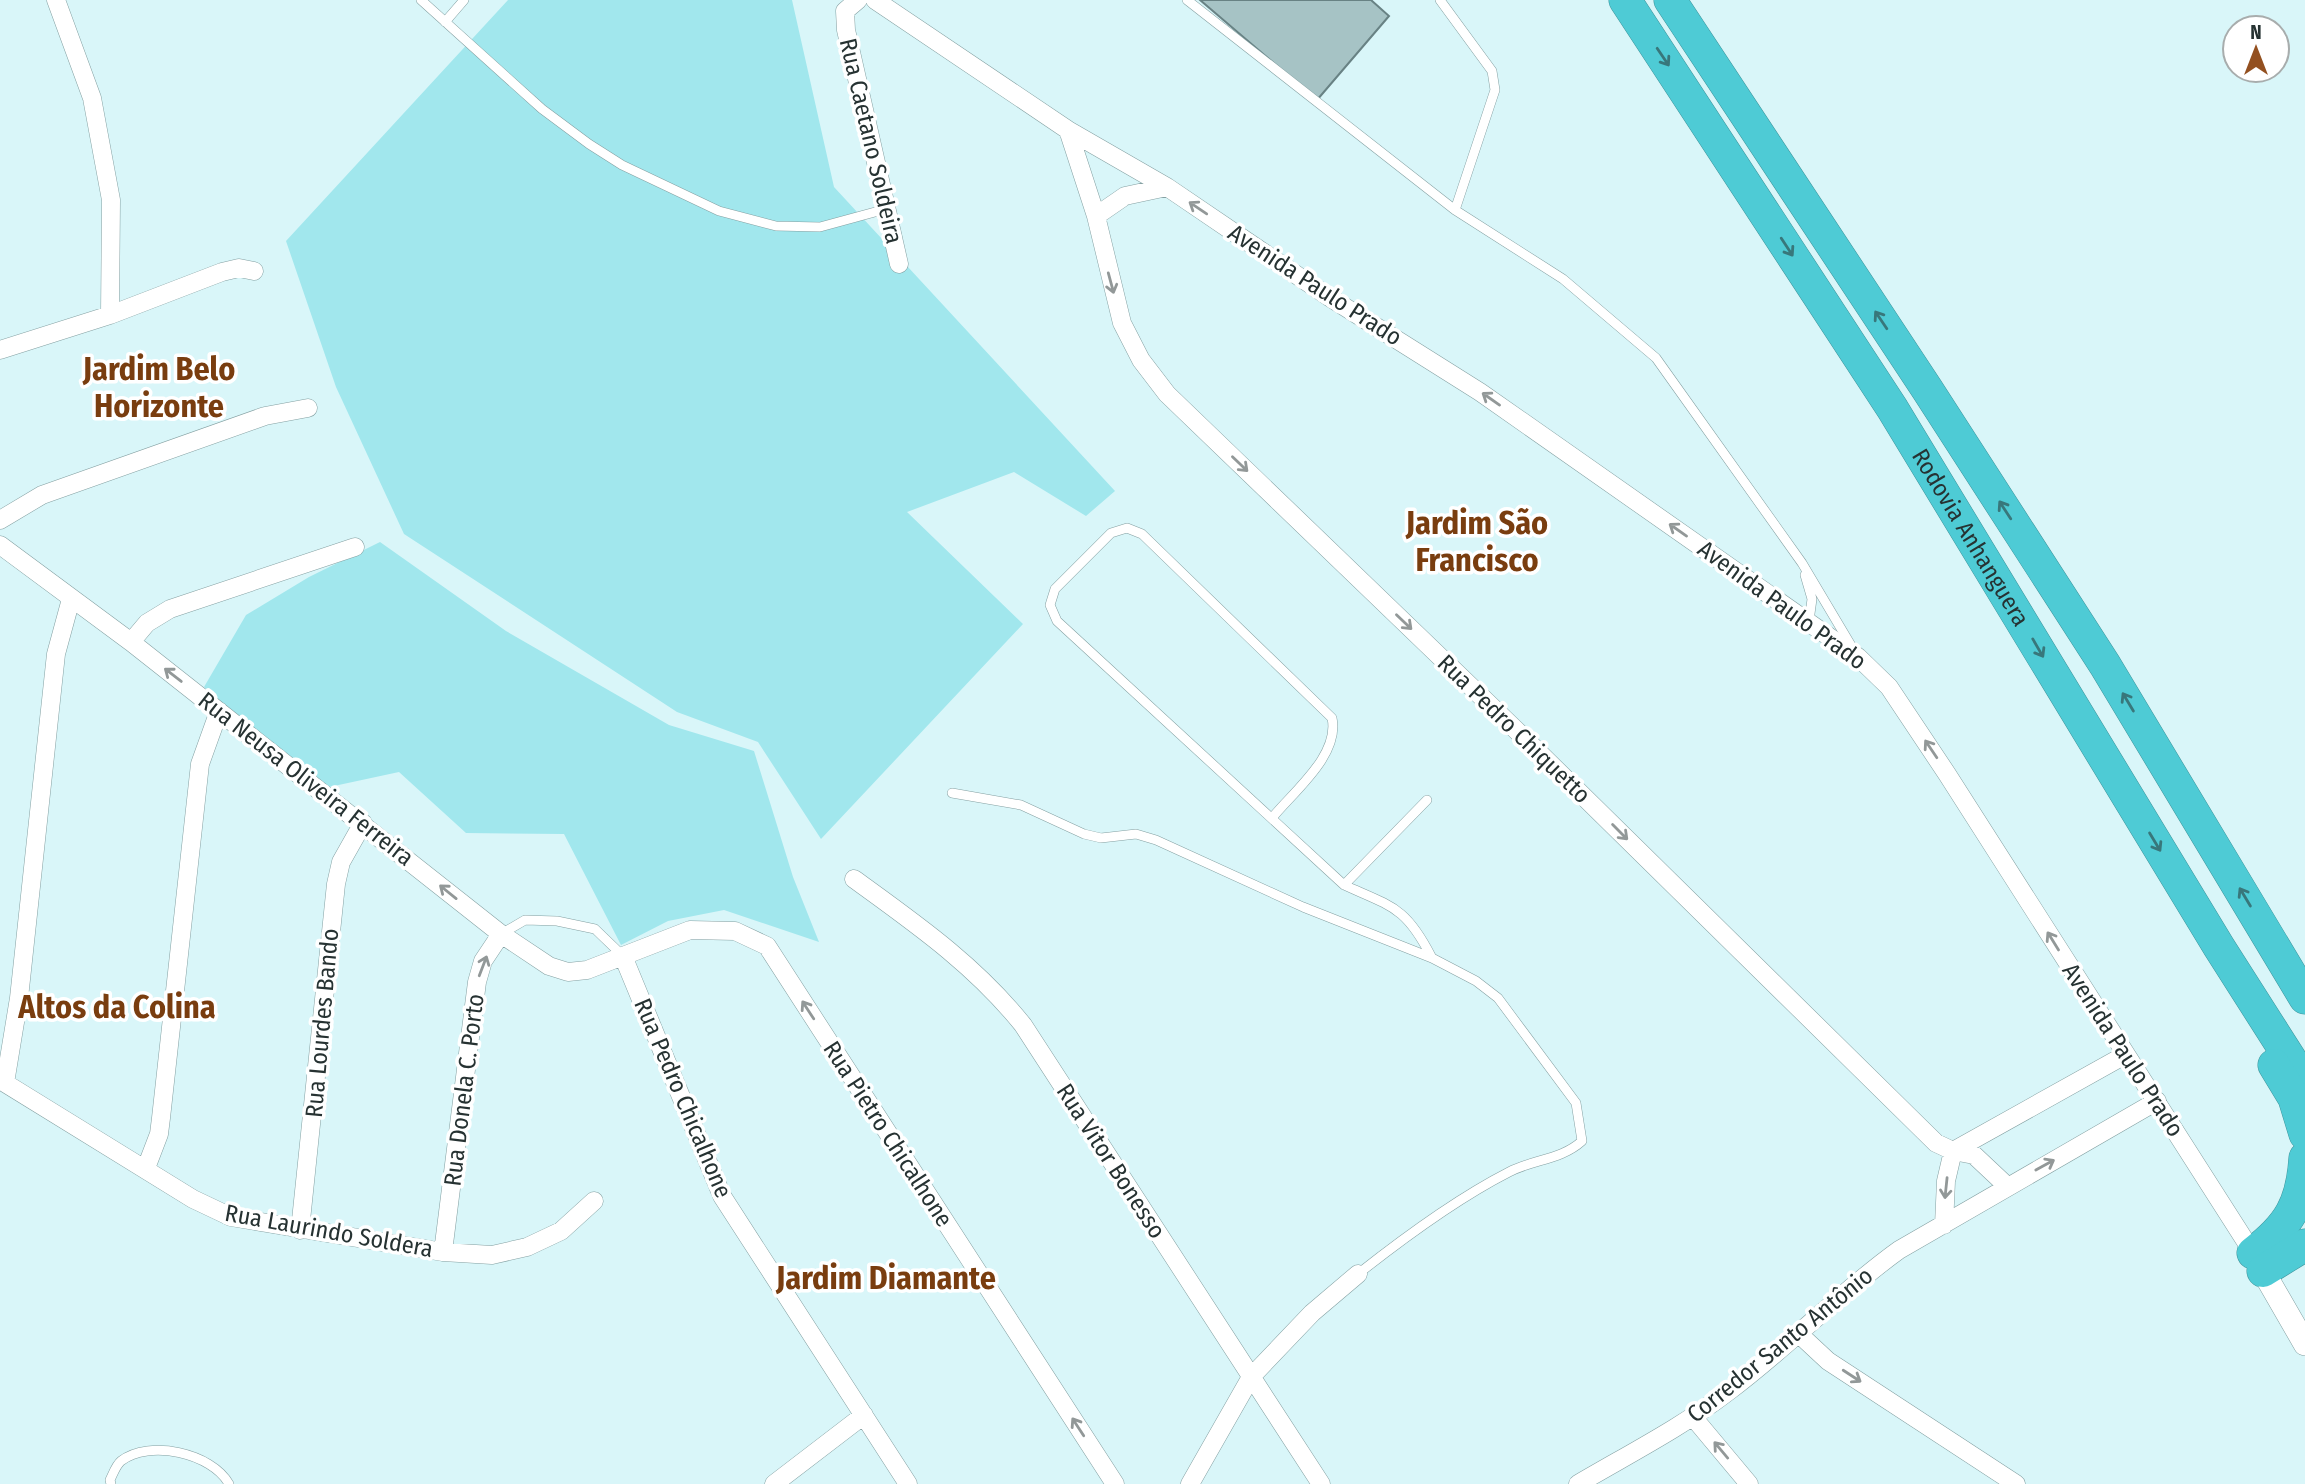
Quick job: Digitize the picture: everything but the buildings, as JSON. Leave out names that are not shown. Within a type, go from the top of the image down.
[{"type":"highway","name":"Rodovia Anhanguera","points":[[1625,0],[1892,408],[2219,947],[2305,1082]]},
{"type":"highway","name":"Rodovia Anhanguera","points":[[1670,0],[1927,389],[2105,665],[2305,998]]},
{"type":"highway","points":[[2274,946],[2300,960],[2305,967]]},
{"type":"highway","points":[[2219,947],[2216,971],[2294,1098],[2305,1134]]},
{"type":"highway","points":[[2258,1262],[2292,1214],[2301,1191],[2305,1158]]},
{"type":"highway","points":[[2258,1262],[2305,1245]]},
{"type":"street","points":[[57,0],[92,98],[111,200],[110,315]]},
{"type":"street","name":"Rua Caetano Soldeira","points":[[858,0],[845,11],[844,18],[899,264]]},
{"type":"street","name":"Avenida Paulo Prado","points":[[875,0],[1068,130],[1116,155],[1167,187],[1329,297],[1480,391],[1858,657],[1889,687],[1947,774],[2157,1101],[2258,1262],[2305,1344]]},
{"type":"street","name":"Rua Pedro Chiquetto","points":[[1068,130],[1096,216],[1109,277],[1129,341],[1167,394],[1515,729],[1936,1143],[1952,1152],[1974,1155],[2007,1186]]},
{"type":"street","points":[[1081,170],[1089,158],[1116,155]]},
{"type":"street","points":[[1096,216],[1125,196],[1167,187]]},
{"type":"street","points":[[0,350],[110,315],[222,272],[239,268],[254,271]]},
{"type":"street","points":[[0,520],[42,495],[265,416],[308,408]]},
{"type":"street","name":"Rua Neusa Oliveira Ferreira","points":[[0,545],[131,642],[363,822],[501,934],[550,966],[568,972],[587,970],[624,956]]},
{"type":"street","points":[[131,642],[147,623],[170,609],[355,548]]},
{"type":"street","points":[[2,1081],[19,998],[56,654],[71,599]]},
{"type":"street","points":[[146,1168],[159,1134],[200,764],[219,711]]},
{"type":"street","name":"Rua Lourdes Bando","points":[[300,1230],[335,884],[341,862],[363,822]]},
{"type":"street","name":"Rua Vitor Bonesso","points":[[854,879],[953,951],[999,995],[1030,1036],[1321,1484]]},
{"type":"street","name":"Rua Pietro Chicalhone","points":[[624,956],[690,930],[735,932],[767,947],[1115,1484]]},
{"type":"street","name":"Rua Donela C. Porto","points":[[443,1252],[477,982],[483,961],[501,934]]},
{"type":"street","name":"Rua Pedro Chicalhone","points":[[624,956],[722,1196],[908,1484]]},
{"type":"street","points":[[1944,1225],[1946,1181],[1952,1152],[2125,1055]]},
{"type":"street","name":"Rua Laurindo Soldera","points":[[2,1081],[193,1199],[231,1217],[443,1252],[492,1255],[520,1250],[561,1231],[594,1201]]},
{"type":"street","name":"Corredor Santo Antônio","points":[[1578,1484],[1693,1417],[1799,1334],[1871,1270],[2007,1186],[2157,1101]]},
{"type":"street","points":[[1190,1484],[1251,1377],[1312,1313],[1358,1274]]},
{"type":"street","points":[[1799,1334],[1828,1361],[2016,1484]]},
{"type":"street","points":[[774,1484],[864,1415]]},
{"type":"street","points":[[1693,1417],[1749,1484]]},
{"type":"lane","points":[[421,0],[542,109],[589,144],[622,166],[719,211],[776,226],[820,227],[886,209]]},
{"type":"lane","points":[[444,22],[464,0]]},
{"type":"lane","points":[[1187,0],[1455,210],[1563,279],[1656,358],[1802,563],[1858,657]]},
{"type":"lane","points":[[1440,0],[1492,71],[1494,90],[1455,210]]},
{"type":"lane","points":[[1272,818],[1328,751],[1335,733],[1332,718],[1142,534],[1127,528],[1111,533],[1055,589],[1050,606],[1057,621],[1344,885],[1395,908],[1416,926],[1432,958]]},
{"type":"lane","points":[[1802,563],[1812,599],[1810,621]]},
{"type":"lane","points":[[952,793],[1021,805],[1084,834],[1101,838],[1136,834],[1156,839],[1303,907],[1432,958],[1476,981],[1498,998],[1576,1103],[1582,1140],[1569,1152],[1510,1171],[1391,1248],[1358,1274]]},
{"type":"lane","points":[[1344,885],[1427,800]]},
{"type":"lane","points":[[501,934],[524,920],[557,921],[595,929],[624,956]]},
{"type":"lane","points":[[111,1484],[110,1480],[120,1462],[143,1450],[203,1460],[225,1476],[229,1484]]},
{"type":"shaded area","points":[[508,0],[792,0],[834,187],[1115,491],[1086,516],[1014,472],[907,512],[1023,624],[821,839],[758,742],[677,712],[404,534],[336,387],[286,241]]},
{"type":"shaded area","points":[[380,542],[506,631],[669,725],[754,751],[793,877],[819,942],[724,910],[668,921],[621,945],[564,834],[466,833],[399,772],[320,789],[204,687],[246,615],[309,577]]},
{"type":"district","name":"Jardim Belo Horizonte","points":[[159,388]]},
{"type":"district","name":"Jardim São Francisco","points":[[1477,542]]},
{"type":"district","name":"Altos da Colina","points":[[117,1007]]},
{"type":"district","name":"Jardim Diamante","points":[[886,1278]]}]
